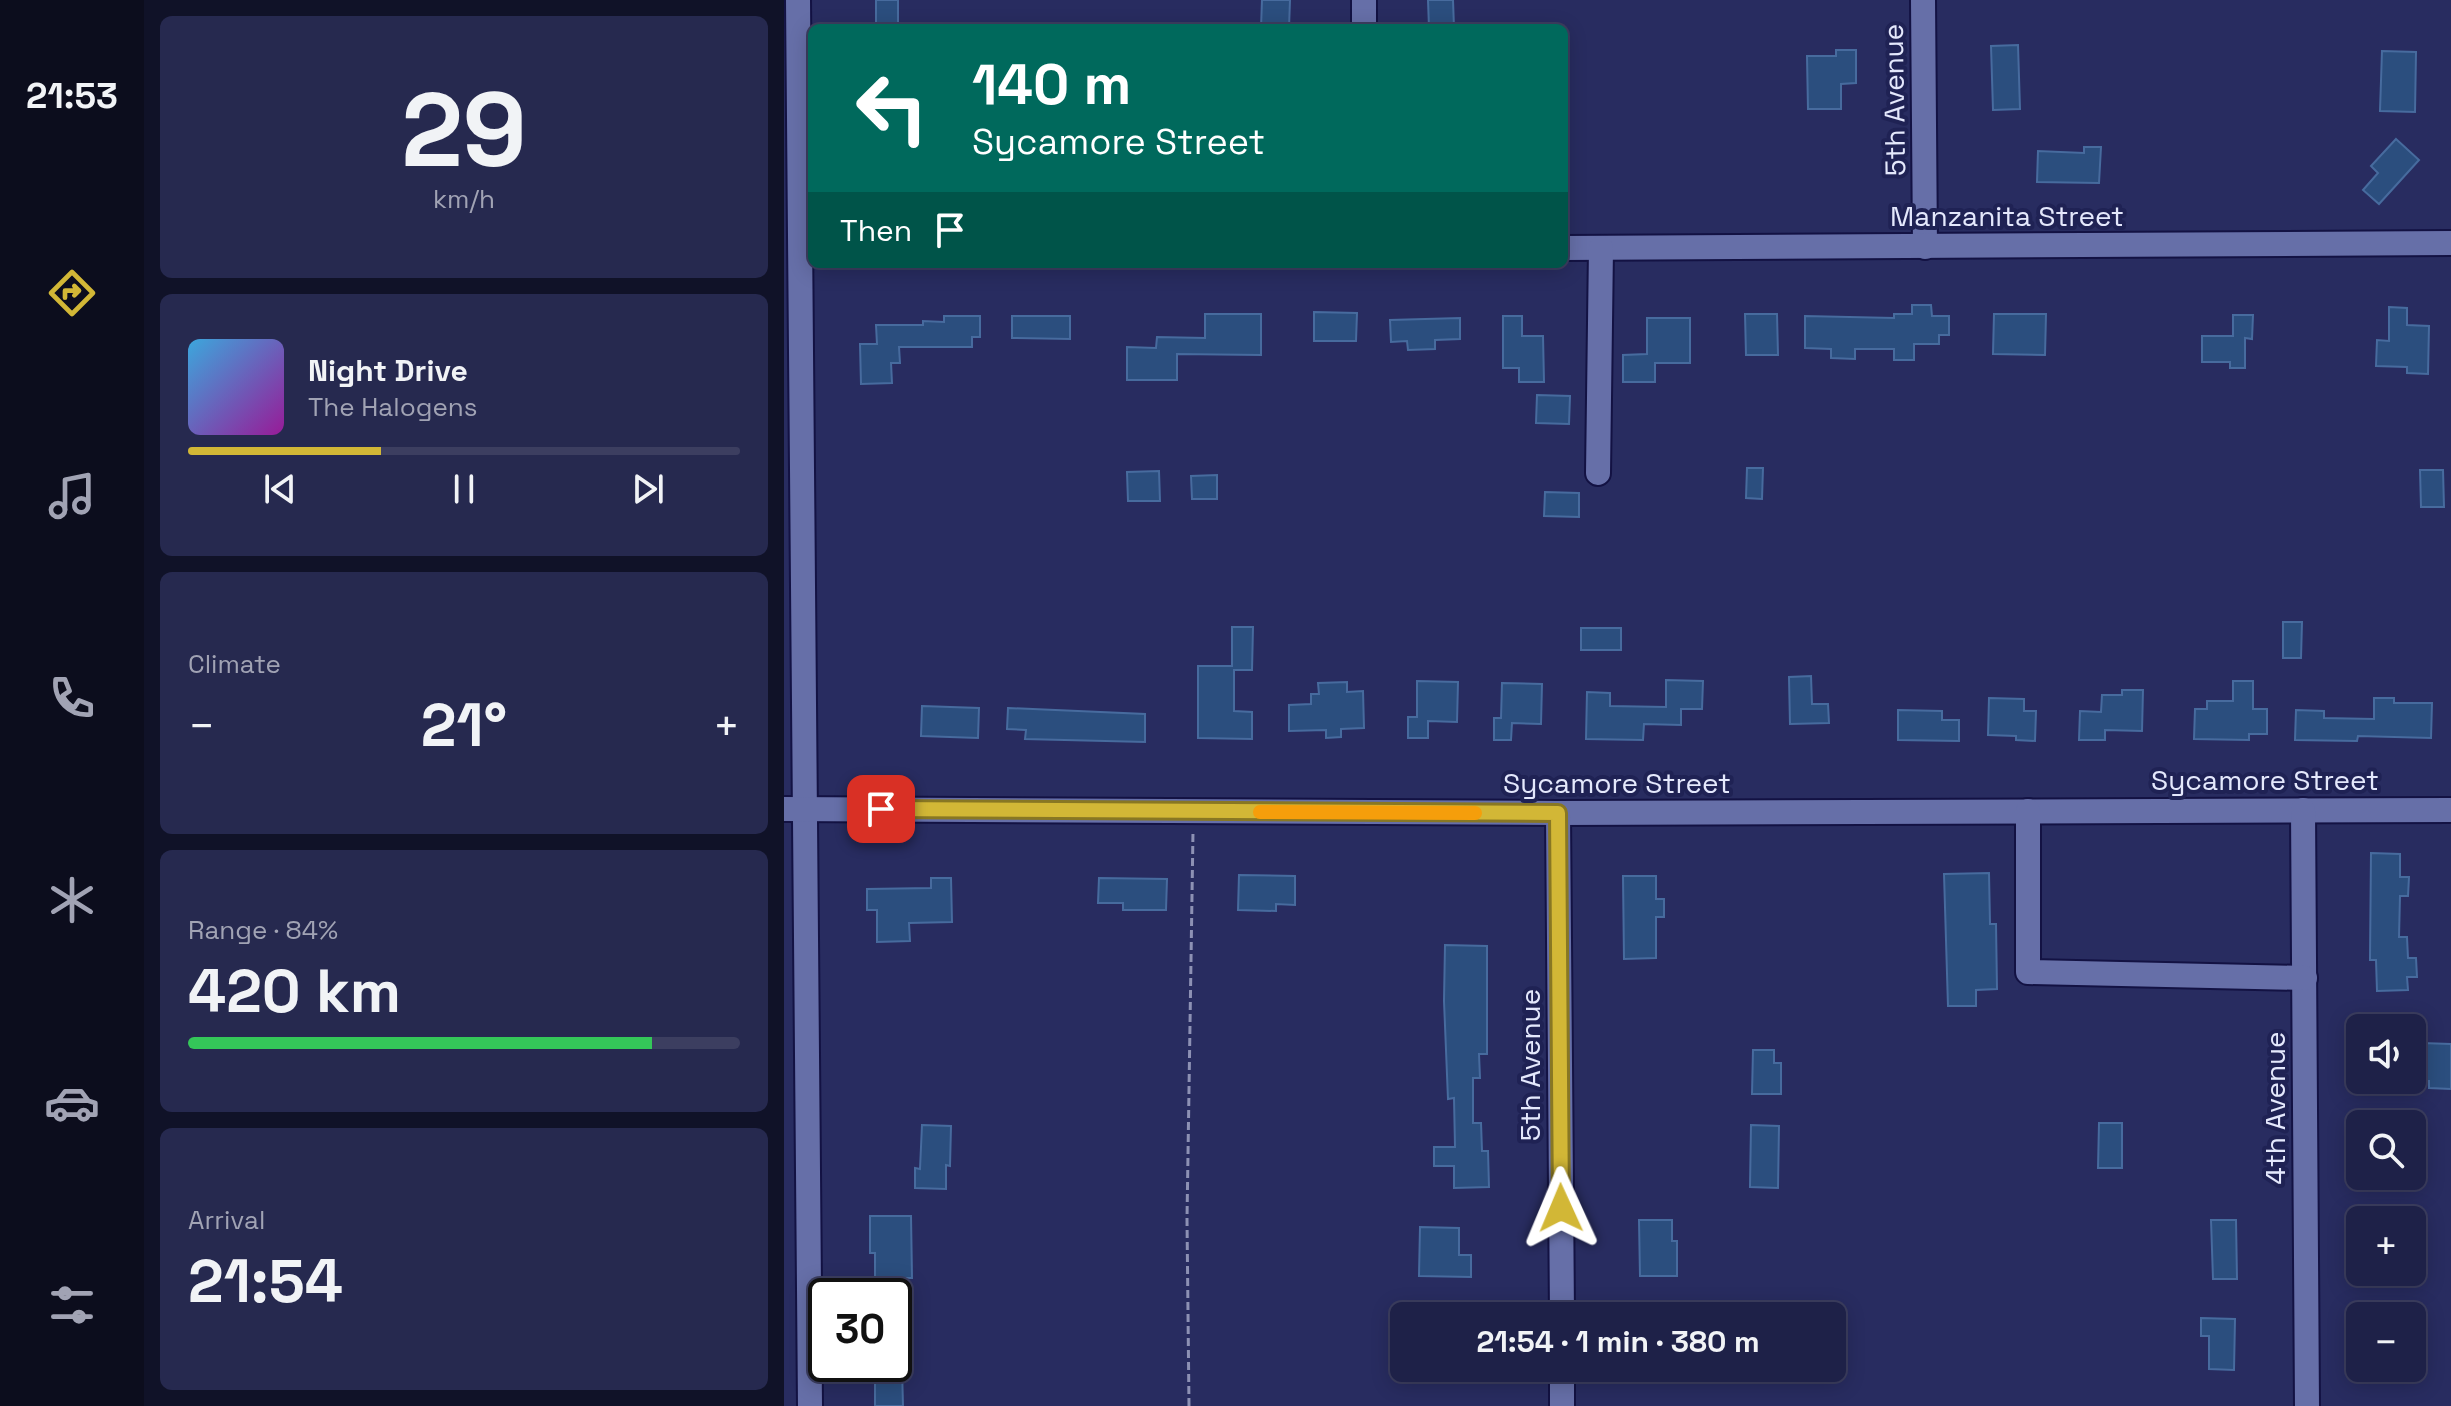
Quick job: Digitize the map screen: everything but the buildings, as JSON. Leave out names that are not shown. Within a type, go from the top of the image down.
[{"type":"street","points":[[798,0],[794,809],[810,1406]]},
{"type":"street","points":[[1364,0],[1364,24]]},
{"type":"street","name":"5th Avenue","points":[[1923,0],[1925,247]]},
{"type":"street","name":"Manzanita Street","points":[[1568,248],[2451,243]]},
{"type":"street","points":[[1598,473],[1601,248]]},
{"type":"street","name":"Sycamore Street","points":[[794,809],[1558,813],[2451,810]]},
{"type":"street","name":"4th Avenue","points":[[2303,810],[2307,1406]]},
{"type":"street","points":[[2028,811],[2028,972],[2305,978]]},
{"type":"street","name":"5th Avenue","points":[[1558,813],[1562,1302]]},
{"type":"street","points":[[1562,1382],[1562,1406]]},
{"type":"path","points":[[1189,1406],[1187,1219],[1193,812]]},
{"type":"slow traffic","points":[[1260,812],[1475,813]]},
{"type":"route","points":[[881,809],[1558,813],[1561,1208]]}]
